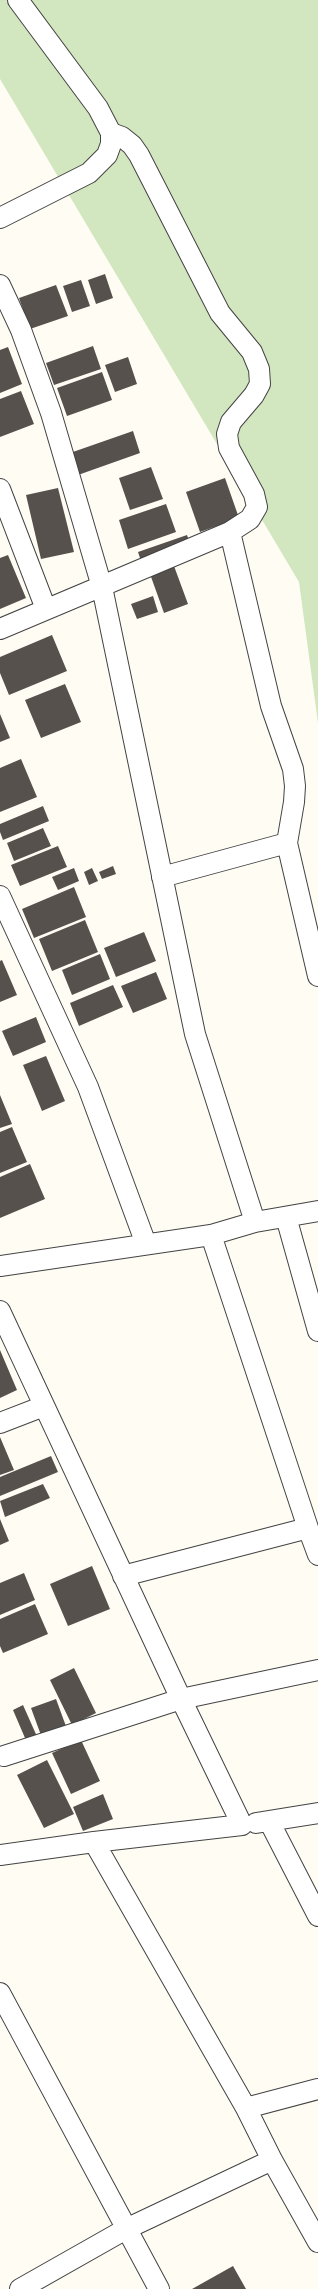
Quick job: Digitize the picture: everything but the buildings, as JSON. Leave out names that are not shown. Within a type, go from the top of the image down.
[{"type":"street","points":[[0,218],[89,173],[107,155],[111,144],[111,133],[98,108],[18,0]]},
{"type":"street","points":[[0,629],[230,532],[250,519],[258,507],[254,494],[229,448],[227,434],[231,422],[254,395],[260,384],[258,369],[252,352],[220,313],[139,155],[132,145],[122,137],[111,133]]},
{"type":"street","points":[[0,285],[21,330],[51,412],[102,587],[195,1034],[255,1222]]},
{"type":"street","points":[[0,489],[46,609]]},
{"type":"street","points":[[230,532],[271,706],[292,769],[294,796],[287,843],[318,976]]},
{"type":"street","points":[[162,877],[287,843]]},
{"type":"street","points":[[0,896],[88,1087],[146,1244]]},
{"type":"street","points":[[0,1266],[211,1235],[255,1222],[318,1211]]},
{"type":"street","points":[[286,1217],[318,1331]]},
{"type":"street","points":[[211,1235],[318,1555]]},
{"type":"street","points":[[0,1311],[123,1576],[242,1825]]},
{"type":"street","points":[[0,1423],[44,1406]]},
{"type":"street","points":[[123,1576],[308,1528]]},
{"type":"street","points":[[1,1753],[181,1699],[318,1670]]},
{"type":"street","points":[[0,1855],[94,1842],[242,1825],[318,1813]]},
{"type":"street","points":[[269,1821],[318,1916]]},
{"type":"street","points":[[94,1842],[246,2108],[272,2160],[318,2242]]},
{"type":"street","points":[[0,1993],[159,2289]]},
{"type":"street","points":[[246,2108],[318,2089]]},
{"type":"street","points":[[20,2289],[126,2229],[272,2160]]},
{"type":"green space","points":[[0,0],[318,0],[318,723],[299,582],[0,79]]}]
